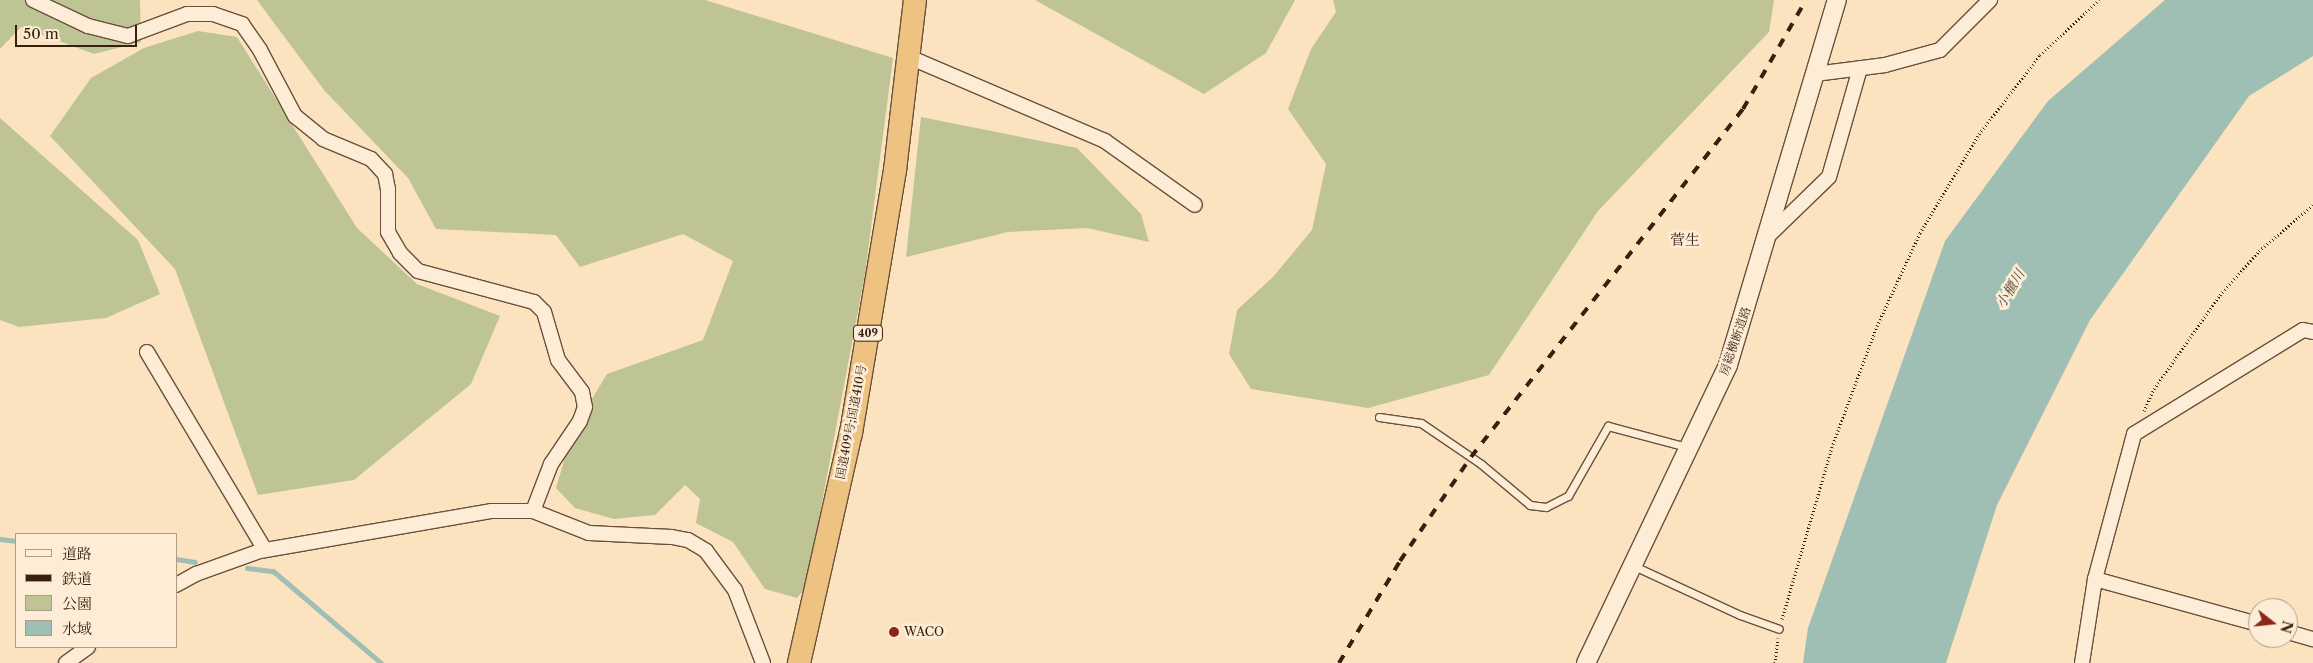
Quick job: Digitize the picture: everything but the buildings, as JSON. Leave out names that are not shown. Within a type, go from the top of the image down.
[{"type":"highway","name":"国道409号;国道410号","points":[[799,663],[851,433],[894,170],[915,0]]},
{"type":"street","points":[[32,0],[88,26],[128,36],[187,14],[213,14],[242,24],[260,50],[295,116],[324,139],[371,159],[385,174],[388,189],[388,232],[400,253],[418,271],[534,302],[544,312],[558,360],[582,392],[585,407],[580,421],[551,464],[533,511]]},
{"type":"street","name":"房総横断道路","points":[[1586,663],[1634,566],[1728,365],[1837,0]]},
{"type":"street","points":[[1815,74],[1885,66],[1940,50],[1990,0]]},
{"type":"street","points":[[908,57],[1105,141],[1195,206]]},
{"type":"street","points":[[1767,237],[1829,177],[1860,68]]},
{"type":"street","points":[[2082,663],[2095,579],[2134,434],[2310,328]]},
{"type":"street","points":[[146,352],[265,550]]},
{"type":"street","points":[[178,584],[204,571],[265,550],[491,511],[533,511],[589,533],[672,537],[688,540],[706,551],[734,590],[763,663]]},
{"type":"street","points":[[2095,579],[2248,621]]},
{"type":"street","points":[[2298,635],[2313,639]]},
{"type":"street","points":[[66,663],[87,648]]},
{"type":"lane","points":[[1379,417],[1421,423],[1481,464],[1530,505],[1546,507],[1568,496],[1608,426],[1690,448]]},
{"type":"lane","points":[[1634,566],[1740,615],[1779,629]]},
{"type":"path","points":[[1775,663],[1779,629],[1833,444],[1877,326],[1920,233],[1979,134],[2040,55],[2099,0]]},
{"type":"path","points":[[2134,434],[2154,389],[2220,295],[2259,251],[2313,205]]},
{"type":"green space","points":[[0,0],[140,0],[141,42],[94,54],[21,27],[0,49]]},
{"type":"green space","points":[[257,0],[705,0],[893,58],[865,274],[806,587],[797,598],[765,589],[733,542],[696,523],[700,499],[685,485],[655,515],[614,519],[575,508],[556,488],[564,461],[560,452],[607,374],[703,340],[733,261],[683,234],[580,267],[556,235],[436,229],[408,178],[324,90]]},
{"type":"green space","points":[[1035,0],[1295,0],[1266,53],[1204,94]]},
{"type":"green space","points":[[1333,0],[1774,0],[1769,32],[1598,211],[1489,375],[1368,408],[1251,389],[1229,354],[1237,310],[1273,277],[1312,230],[1326,164],[1288,109],[1311,49],[1336,12]]},
{"type":"green space","points":[[198,31],[237,37],[357,228],[417,284],[500,316],[471,384],[354,480],[258,495],[175,269],[50,136],[91,78],[144,48]]},
{"type":"green space","points":[[921,117],[1077,148],[1141,214],[1149,242],[1087,228],[1008,232],[906,257]]},
{"type":"green space","points":[[0,118],[138,240],[160,294],[106,318],[19,327],[0,320]]},
{"type":"water","name":"小櫃川","points":[[2165,0],[2313,0],[2313,56],[2249,96],[2090,320],[1997,505],[1946,663],[1803,663],[1808,628],[1945,241],[2048,101]]},
{"type":"waterway","points":[[0,539],[15,541]]},
{"type":"waterway","points":[[178,559],[195,562]]},
{"type":"waterway","points":[[247,568],[273,571],[381,663]]},
{"type":"railway","points":[[1339,663],[1400,561],[1471,457],[1743,109],[1806,0]]},
{"type":"place","name":"WACO","points":[[894,632]]},
{"type":"district","name":"菅生","points":[[1685,240]]}]
